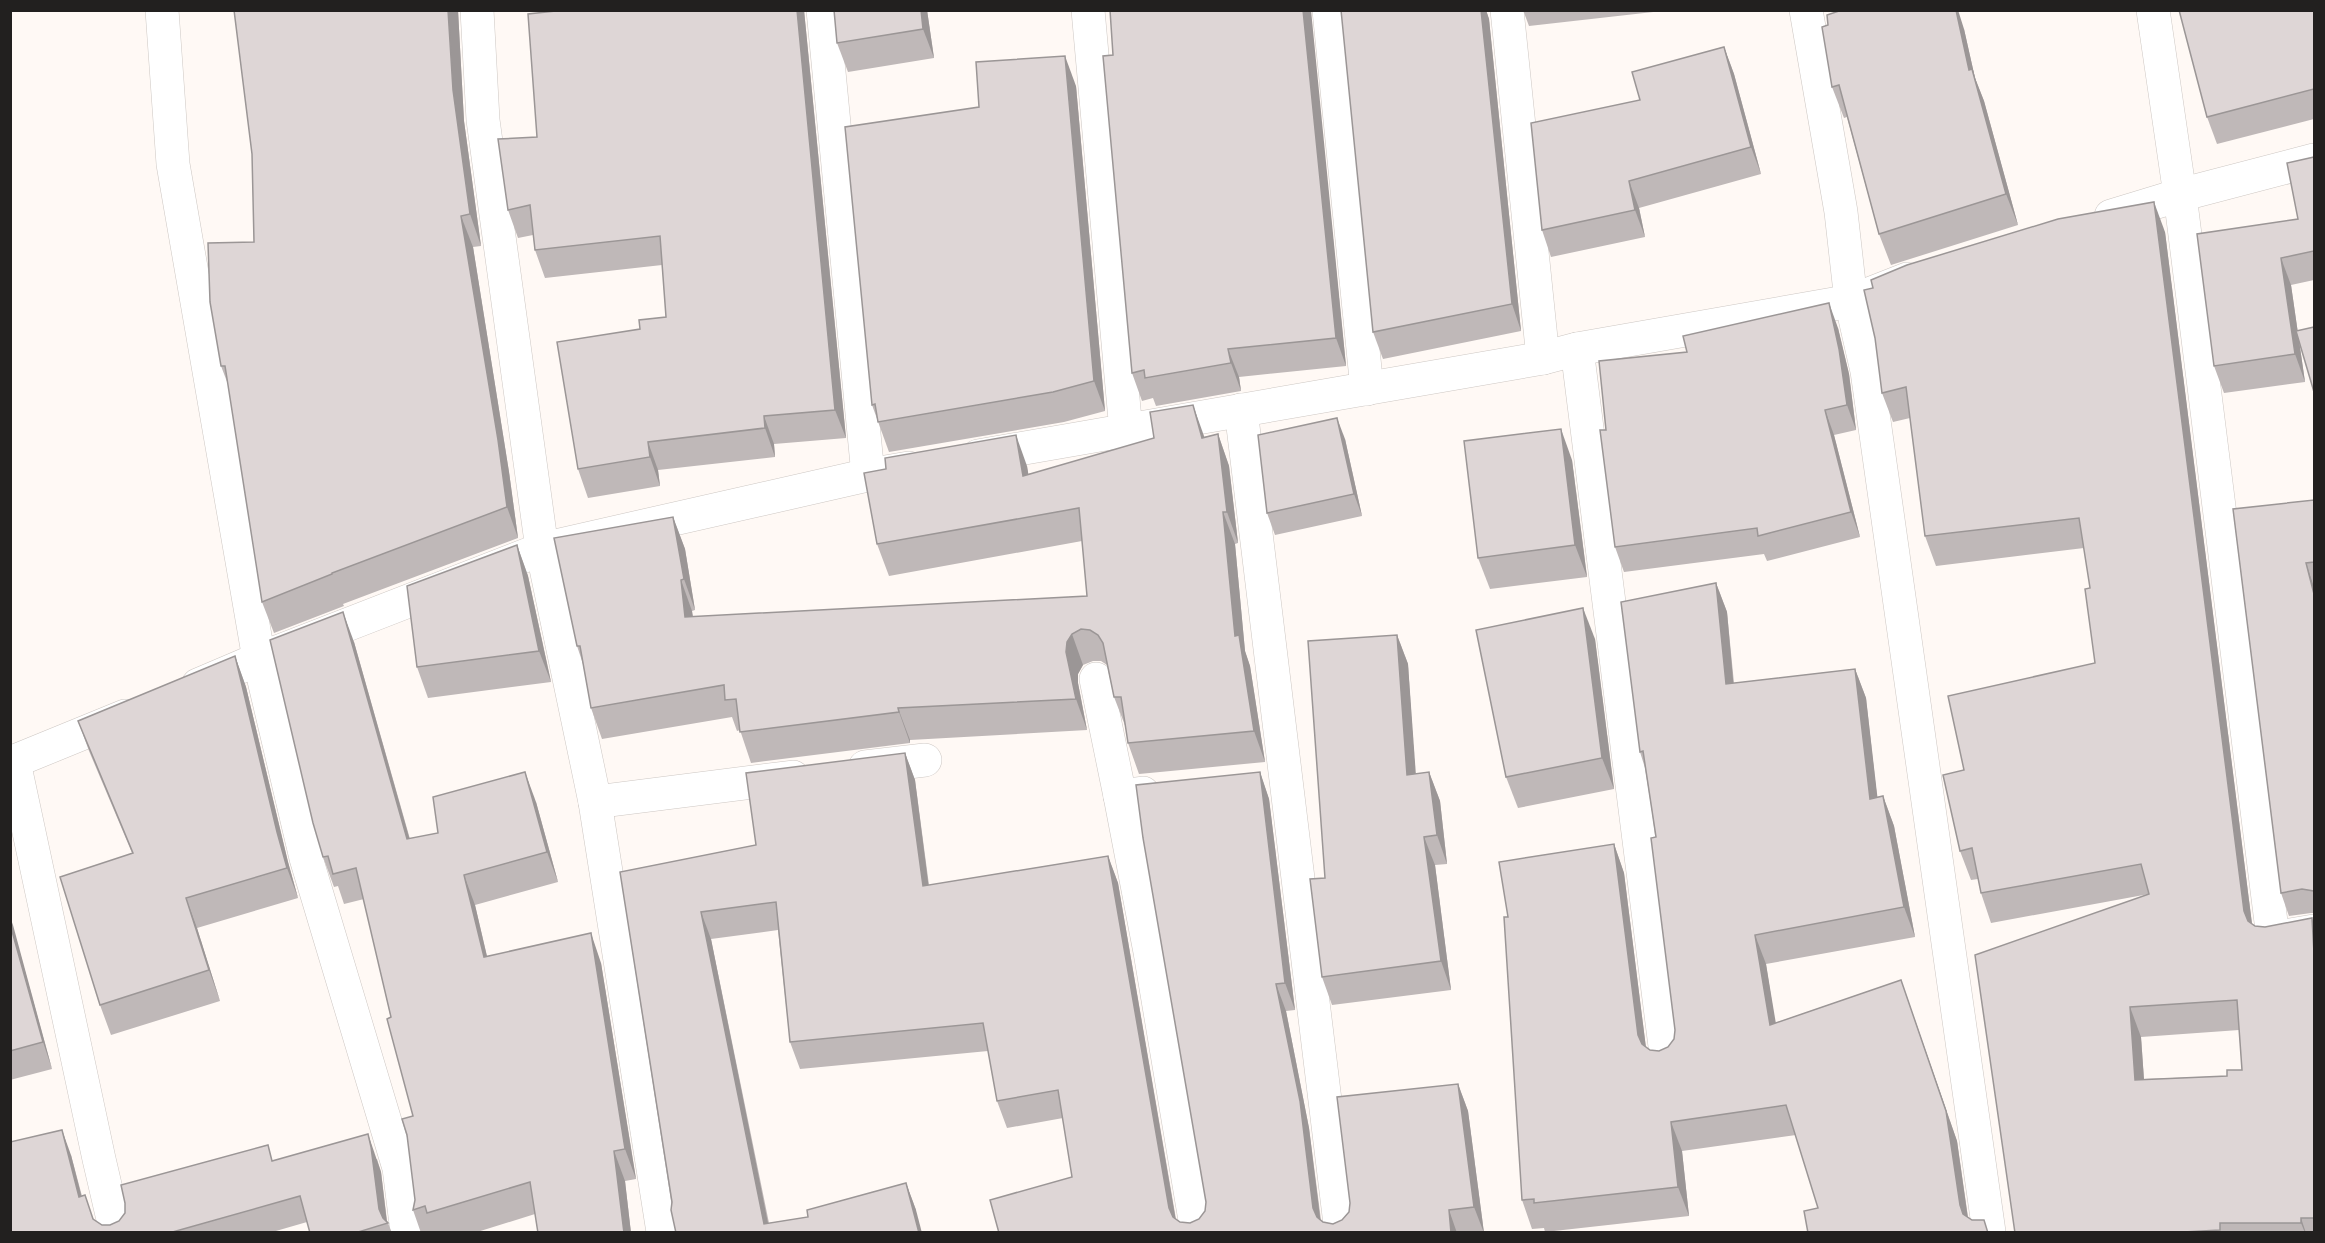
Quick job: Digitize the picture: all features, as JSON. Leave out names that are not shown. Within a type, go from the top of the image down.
[{"type":"street","points":[[162,10],[173,164],[259,659],[306,858],[399,1168],[407,1233]]},
{"type":"street","points":[[477,10],[483,120],[542,549],[595,802],[663,1233]]},
{"type":"street","points":[[823,10],[868,475]]},
{"type":"street","points":[[1088,10],[1126,431]]},
{"type":"street","points":[[1329,10],[1367,388]]},
{"type":"street","points":[[1507,10],[1543,358]]},
{"type":"street","points":[[1806,10],[1841,212],[1851,301],[1867,371],[1989,1233]]},
{"type":"street","points":[[2153,10],[2180,195],[2273,938],[2314,931]]},
{"type":"street","points":[[2080,226],[2180,195],[2314,160]]},
{"type":"street","points":[[116,1233],[12,763],[259,659],[542,549],[868,475],[1543,358],[1577,349],[1851,301],[1935,270]]},
{"type":"street","points":[[1577,349],[1667,1062]]},
{"type":"street","points":[[1241,410],[1273,780],[1341,1233]]},
{"type":"street","points":[[1096,679],[1150,952],[1197,1233]]},
{"type":"street","points":[[595,802],[925,760]]},
{"type":"street","points":[[1120,796],[1167,791]]},
{"type":"building","points":[[234,10],[448,10],[453,90],[470,214],[461,216],[507,507],[262,602],[225,366],[221,366],[210,302],[208,243],[254,242],[252,154]]},
{"type":"building","points":[[565,10],[797,10],[835,410],[764,416],[765,428],[648,442],[650,457],[578,469],[557,342],[640,329],[639,320],[666,317],[660,236],[535,250],[530,205],[508,210],[498,139],[537,137],[528,14]]},
{"type":"building","points":[[834,10],[921,10],[923,29],[837,43]]},
{"type":"building","points":[[1110,10],[1303,10],[1336,338],[1228,349],[1231,363],[1145,378],[1144,370],[1132,373],[1103,56],[1113,55]]},
{"type":"building","points":[[1341,10],[1481,10],[1512,304],[1373,332]]},
{"type":"building","points":[[1842,10],[1956,10],[1969,70],[1972,69],[2006,194],[1879,234],[1839,85],[1832,87],[1822,27],[1828,25],[1827,15]]},
{"type":"building","points":[[2179,10],[2314,10],[2314,89],[2207,117]]},
{"type":"building","points":[[1724,47],[1751,147],[1629,181],[1635,210],[1542,230],[1531,123],[1640,100],[1632,72]]},
{"type":"building","points":[[1065,56],[1094,381],[1053,392],[878,422],[875,404],[872,405],[845,127],[979,107],[976,62]]},
{"type":"building","points":[[2314,157],[2314,251],[2281,258],[2295,354],[2214,366],[2197,234],[2298,219],[2287,163]]},
{"type":"building","points":[[2154,202],[2244,911],[2248,921],[2255,926],[2265,927],[2312,918],[2314,1218],[2301,1218],[2301,1223],[2220,1223],[2220,1230],[2165,1233],[2015,1233],[1975,955],[2149,894],[2141,864],[1981,893],[1972,848],[1960,851],[1943,775],[1964,770],[1948,696],[2095,663],[2085,589],[2090,588],[2079,518],[1925,536],[1906,387],[1882,393],[1875,338],[1864,290],[1873,288],[1871,280],[1907,265],[2058,219]],"holes":[[[2237,1000],[2242,1070],[2227,1070],[2227,1076],[2135,1080],[2130,1007]]]},
{"type":"building","points":[[1829,303],[1839,349],[1847,405],[1825,410],[1851,512],[1758,536],[1757,528],[1615,547],[1600,430],[1606,430],[1599,361],[1687,352],[1683,336]]},
{"type":"building","points":[[2314,327],[2314,392],[2296,331]]},
{"type":"building","points":[[1193,405],[1202,438],[1218,434],[1227,512],[1223,512],[1235,636],[1239,635],[1254,731],[1128,743],[1121,697],[1114,697],[1103,643],[1098,635],[1090,630],[1081,629],[1072,634],[1067,642],[1066,652],[1076,699],[898,708],[899,712],[740,732],[736,699],[725,700],[724,685],[591,708],[580,646],[577,646],[554,538],[673,517],[684,579],[681,580],[685,617],[1087,596],[1079,508],[877,544],[864,473],[886,469],[885,458],[1016,435],[1023,476],[1154,438],[1150,412]]},
{"type":"building","points":[[1337,418],[1354,494],[1267,513],[1258,435]]},
{"type":"building","points":[[1561,429],[1575,545],[1478,558],[1464,441]]},
{"type":"building","points":[[2314,500],[2314,562],[2306,563],[2314,594],[2314,891],[2302,889],[2281,893],[2233,509]]},
{"type":"building","points":[[517,545],[539,651],[417,667],[407,586]]},
{"type":"building","points":[[1716,583],[1726,684],[1855,669],[1870,799],[1883,796],[1904,907],[1755,935],[1770,1025],[1901,980],[1946,1111],[1963,1214],[1972,1220],[1984,1220],[1988,1233],[1808,1233],[1804,1211],[1818,1208],[1786,1105],[1671,1122],[1678,1187],[1534,1203],[1534,1199],[1522,1200],[1504,917],[1508,917],[1499,862],[1614,844],[1638,1035],[1642,1044],[1650,1050],[1659,1051],[1668,1047],[1674,1039],[1675,1030],[1651,838],[1656,837],[1643,751],[1640,752],[1621,602]]},
{"type":"building","points":[[1583,608],[1602,758],[1506,777],[1476,630]]},
{"type":"building","points":[[343,612],[407,839],[438,833],[433,797],[525,772],[547,852],[464,875],[484,957],[591,933],[625,1149],[614,1151],[624,1233],[538,1233],[530,1182],[427,1213],[425,1206],[413,1210],[415,1200],[407,1135],[402,1119],[413,1116],[387,1019],[391,1017],[356,868],[333,874],[328,856],[323,857],[270,640]]},
{"type":"building","points":[[1397,635],[1407,775],[1429,772],[1437,835],[1424,837],[1441,961],[1322,977],[1310,879],[1325,878],[1308,641]]},
{"type":"building","points":[[235,656],[287,868],[186,898],[209,970],[100,1005],[60,877],[133,853],[78,721]]},
{"type":"building","points":[[905,753],[923,886],[1108,856],[1169,1208],[1173,1217],[1180,1222],[1190,1223],[1199,1219],[1205,1211],[1206,1202],[1143,838],[1136,785],[1260,772],[1285,983],[1276,984],[1300,1101],[1313,1208],[1317,1217],[1323,1222],[1333,1224],[1342,1220],[1349,1212],[1350,1203],[1337,1097],[1458,1084],[1474,1207],[1449,1210],[1451,1233],[999,1233],[990,1200],[1072,1177],[1058,1090],[997,1101],[983,1023],[790,1042],[776,902],[701,912],[764,1224],[808,1217],[807,1210],[906,1183],[919,1233],[676,1233],[620,872],[756,845],[746,773]]},
{"type":"building","points":[[10,924],[43,1042],[10,1051]]},
{"type":"building","points":[[62,1130],[79,1197],[85,1195],[93,1219],[102,1225],[110,1225],[119,1221],[125,1213],[121,1185],[268,1145],[272,1161],[368,1134],[379,1209],[388,1223],[355,1233],[310,1233],[300,1196],[169,1233],[10,1233],[10,1142]]}]
